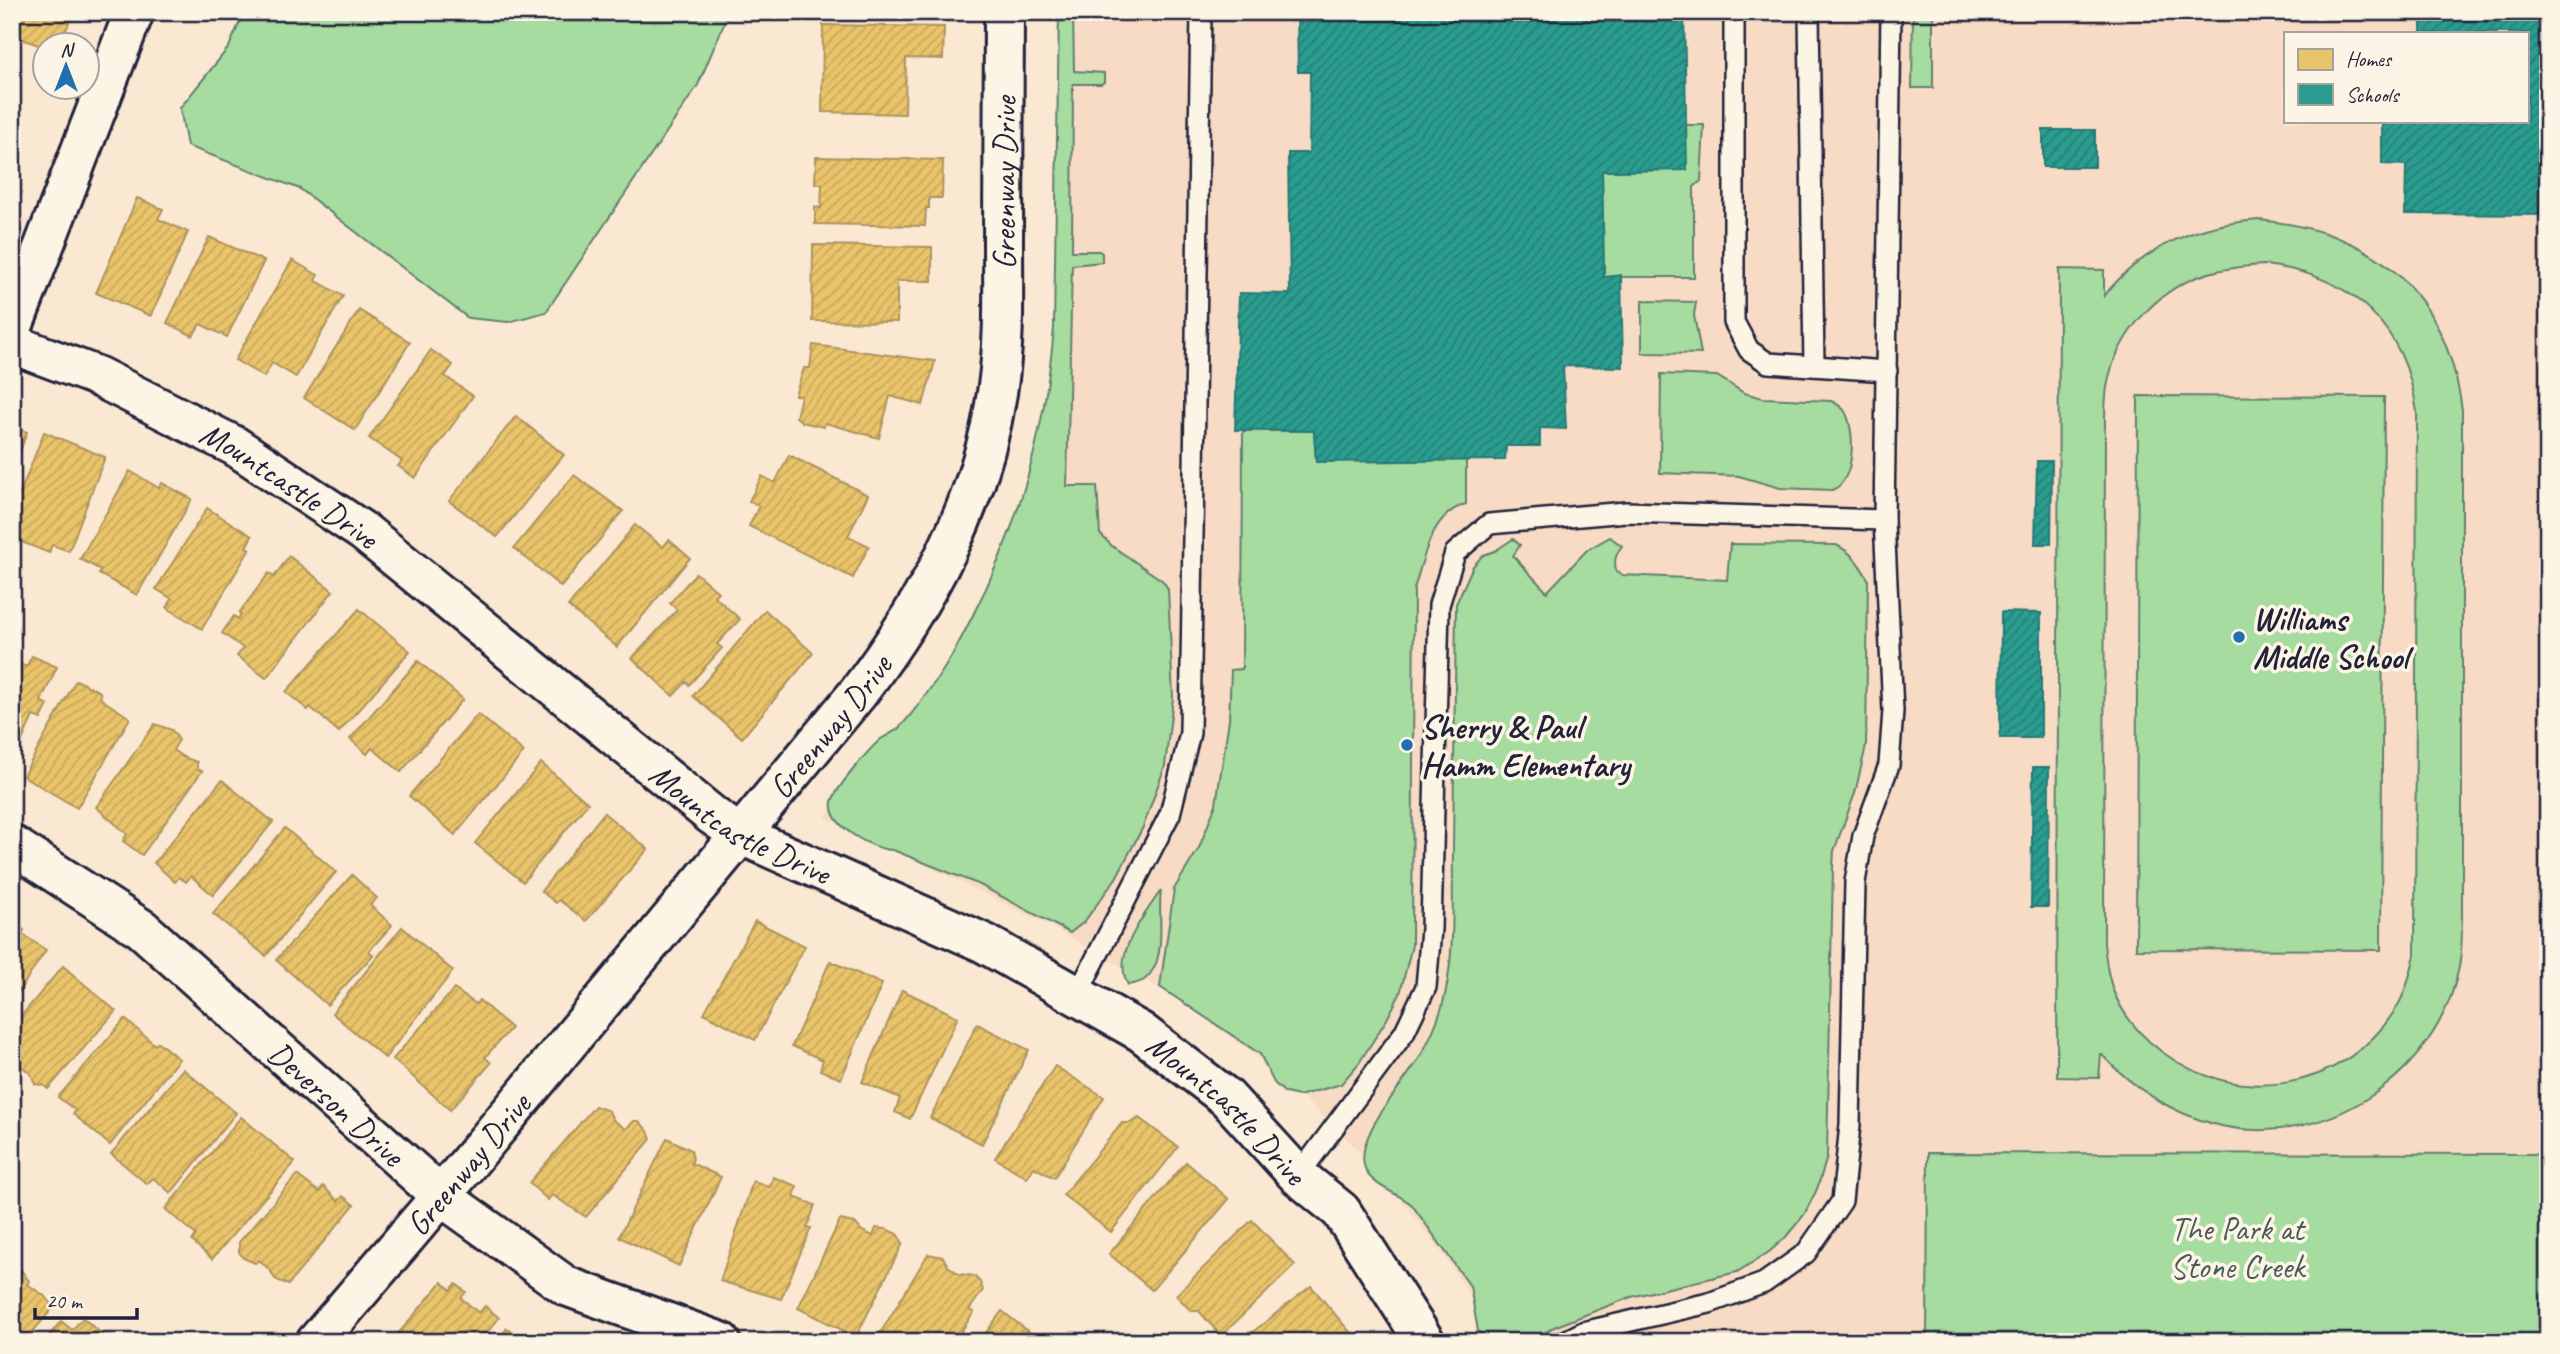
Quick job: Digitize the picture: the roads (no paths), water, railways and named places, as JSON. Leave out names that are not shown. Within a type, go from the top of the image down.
[{"type":"street","points":[[12,328],[134,12]]},
{"type":"street","name":"Greenway Drive","points":[[316,1342],[441,1196],[858,692],[908,624],[951,545],[979,471],[997,395],[1001,360],[1004,12]]},
{"type":"street","name":"Mountcastle Drive","points":[[12,344],[97,376],[235,446],[364,532],[713,816],[739,834],[984,943],[1141,1032],[1227,1098],[1298,1176],[1341,1211],[1425,1342]]},
{"type":"street","name":"Deverson Drive","points":[[12,845],[142,929],[441,1196],[566,1286],[721,1342]]},
{"type":"lane","points":[[1077,995],[1170,814],[1190,733],[1201,12]]},
{"type":"lane","points":[[1734,12],[1734,323],[1749,350],[1768,363],[1887,371]]},
{"type":"lane","points":[[1809,12],[1814,366]]},
{"type":"lane","points":[[1563,1342],[1583,1332],[1709,1303],[1764,1283],[1807,1253],[1842,1201],[1850,1125],[1855,882],[1863,836],[1889,765],[1893,711],[1884,520],[1891,12]]},
{"type":"lane","points":[[1298,1176],[1404,1033],[1426,987],[1431,929],[1439,605],[1455,553],[1489,524],[1626,512],[1884,520]]},
{"type":"place","name":"Williams Middle School","points":[[2239,637]]},
{"type":"place","name":"Sherry & Paul Hamm Elementary","points":[[1407,745]]},
{"type":"park label","name":"The Park at Stone Creek","points":[[2237,1247]]}]
